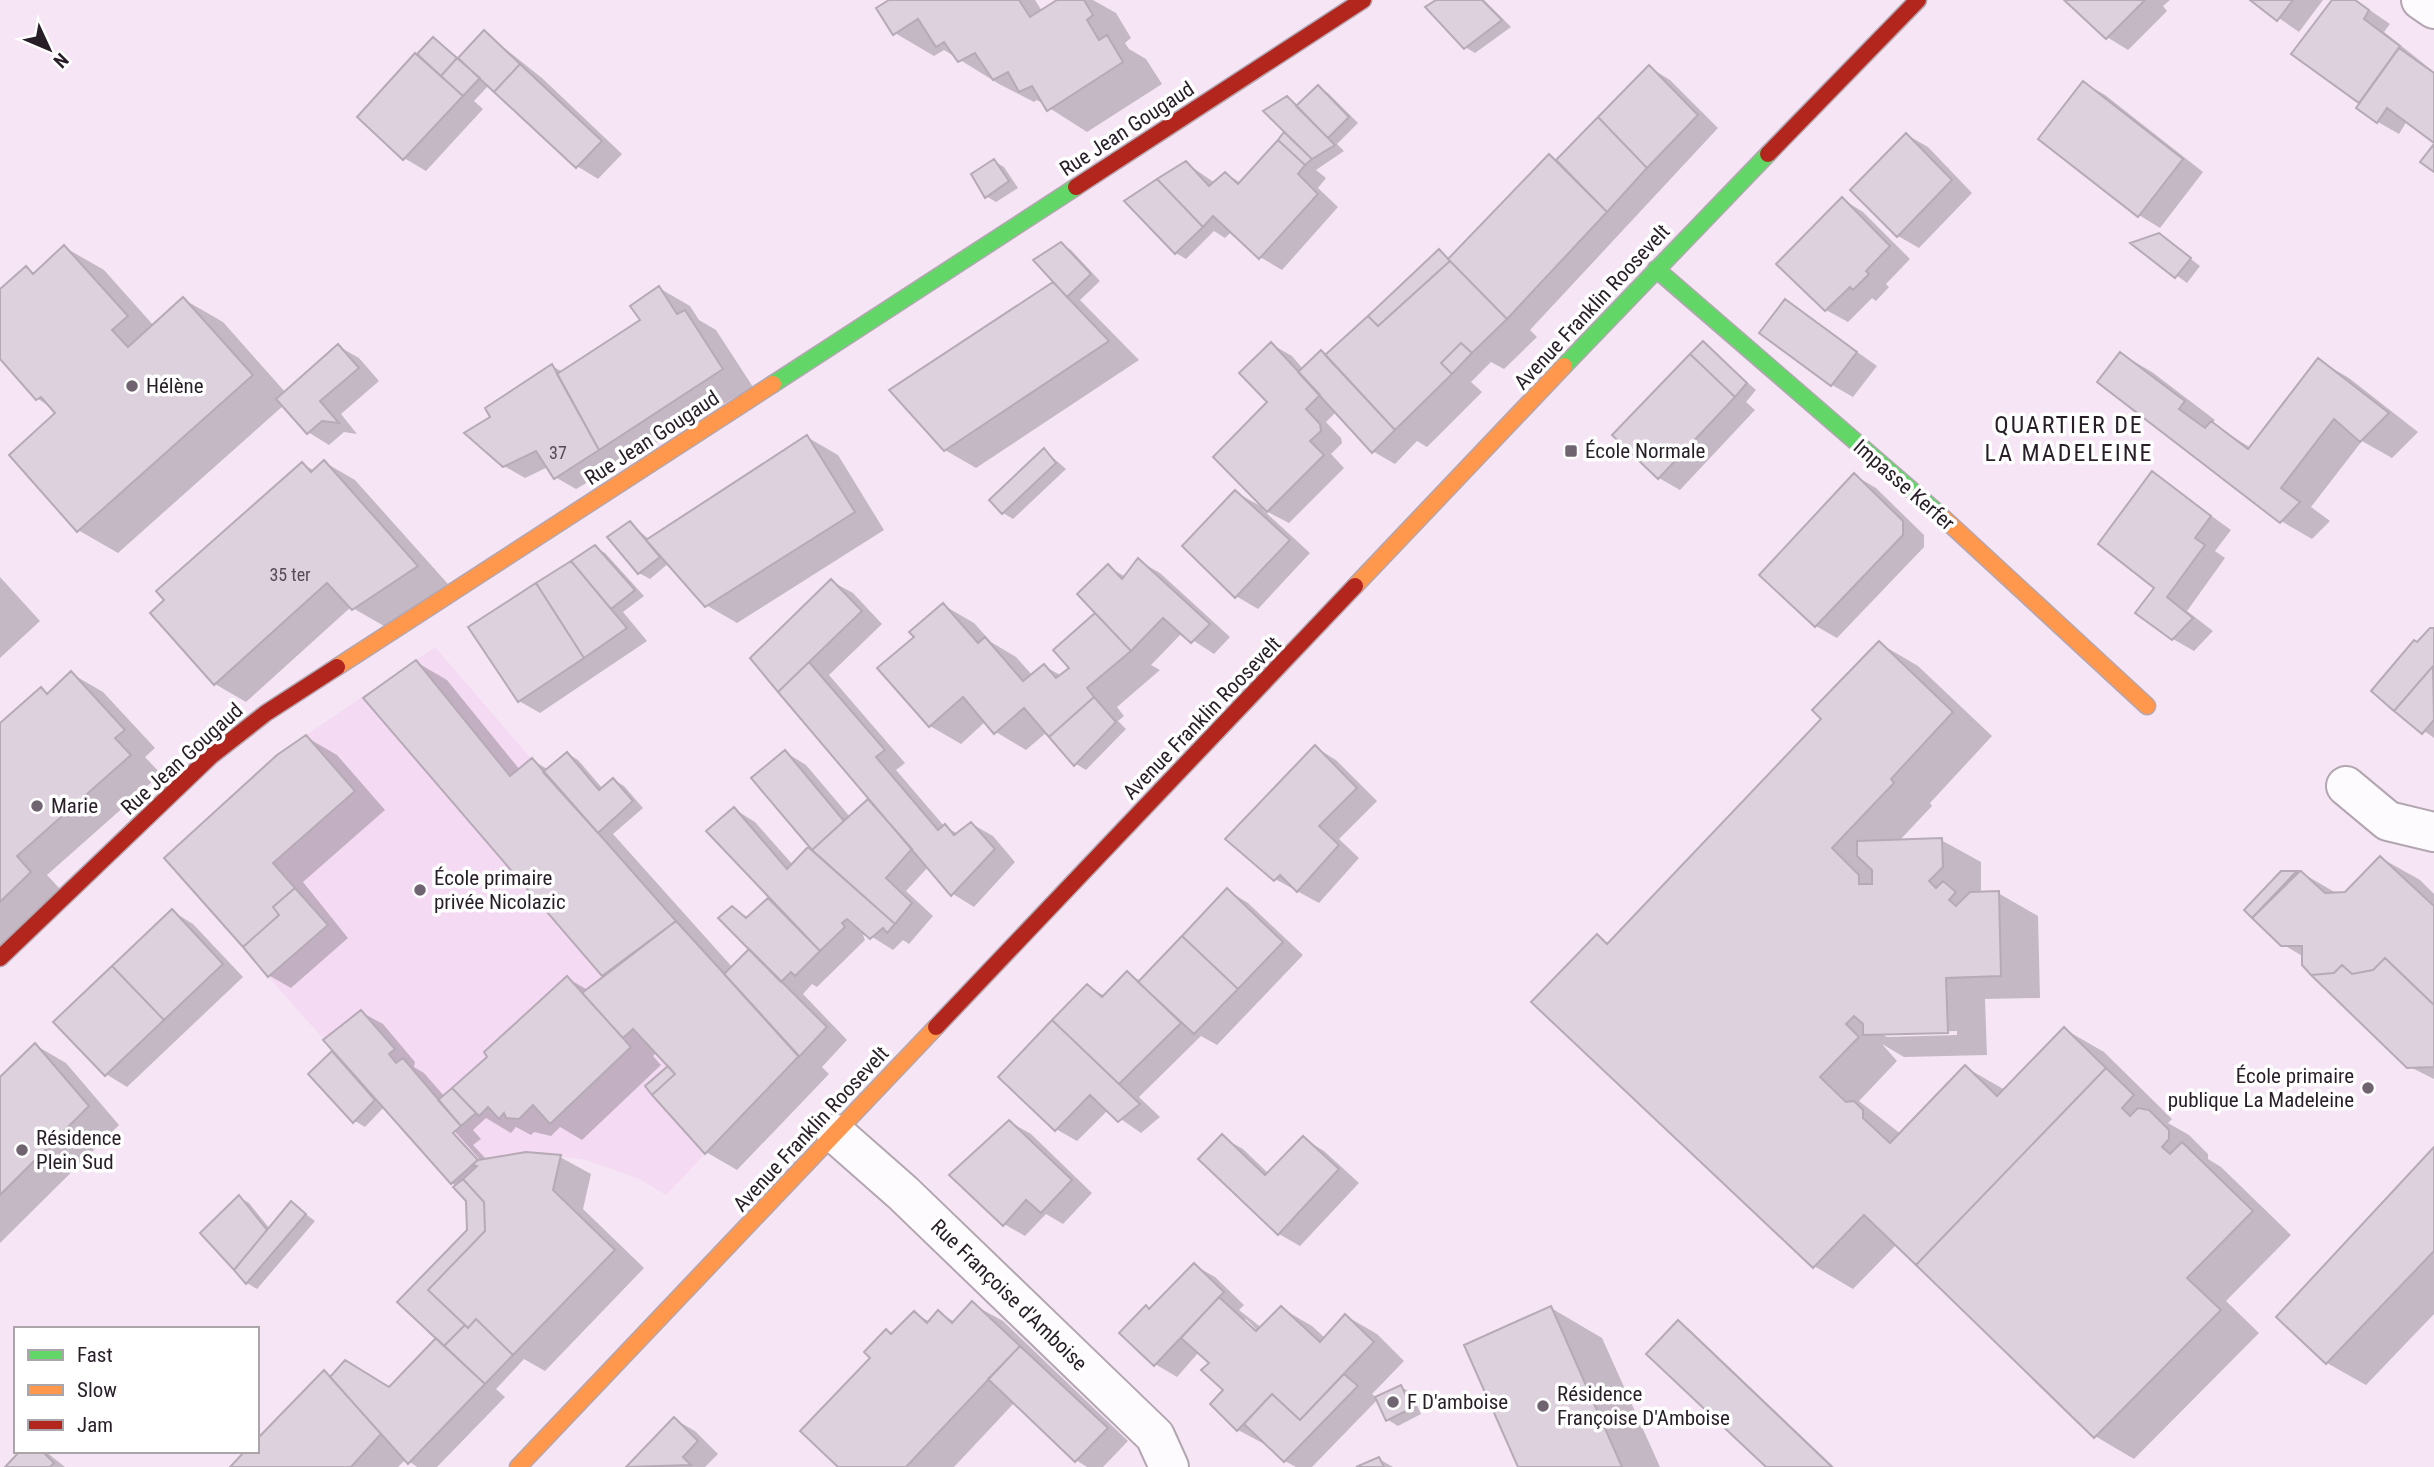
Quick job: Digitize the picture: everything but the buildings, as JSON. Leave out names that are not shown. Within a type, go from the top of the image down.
[{"type":"main road","name":"Rue Jean Gougaud","points":[[0,958],[211,756],[266,713],[1363,0]]},
{"type":"main road","name":"Avenue Franklin Roosevelt","points":[[518,1467],[1656,269],[1918,0]]},
{"type":"main road","name":"Impasse Kerfer","points":[[1656,269],[1950,523],[2147,706]]},
{"type":"street","points":[[2421,0],[2434,9]]},
{"type":"street","points":[[2346,786],[2388,821],[2434,832]]},
{"type":"street","name":"Rue Françoise d'Amboise","points":[[836,1133],[904,1193],[1155,1436],[1169,1467]]},
{"type":"shaded area","name":"École primaire privée Nicolazic","points":[[435,647],[543,772],[799,1056],[666,1195],[639,1179],[586,1160],[526,1152],[473,1165],[477,1166],[453,1187],[164,858],[277,755]]},
{"type":"traffic: fast","points":[[1564,366],[1768,154]]},
{"type":"traffic: fast","points":[[773,384],[1076,187]]},
{"type":"traffic: fast","points":[[1656,269],[1938,513]]},
{"type":"traffic: slow","points":[[1355,586],[1564,366]]},
{"type":"traffic: slow","points":[[337,667],[773,384]]},
{"type":"traffic: slow","points":[[1938,513],[2147,706]]},
{"type":"traffic: slow","points":[[518,1467],[936,1027]]},
{"type":"traffic: jam","points":[[1076,187],[1363,0]]},
{"type":"traffic: jam","points":[[1768,154],[1918,0]]},
{"type":"traffic: jam","points":[[936,1027],[1355,586]]},
{"type":"traffic: jam","points":[[0,958],[211,756],[266,713],[337,667]]},
{"type":"place","name":"Hélène","points":[[132,386]]},
{"type":"place","name":"École Normale","points":[[1571,451]]},
{"type":"place","name":"Marie","points":[[37,806]]},
{"type":"place","name":"École primaire privée Nicolazic","points":[[420,890]]},
{"type":"place","name":"École primaire publique La Madeleine","points":[[2368,1088]]},
{"type":"place","name":"Résidence Plein Sud","points":[[22,1150]]},
{"type":"place","name":"F D'amboise","points":[[1393,1402]]},
{"type":"place","name":"Résidence Françoise D'Amboise","points":[[1543,1406]]},
{"type":"district","name":"QUARTIER DE LA MADELEINE","points":[[2069,439]]}]
